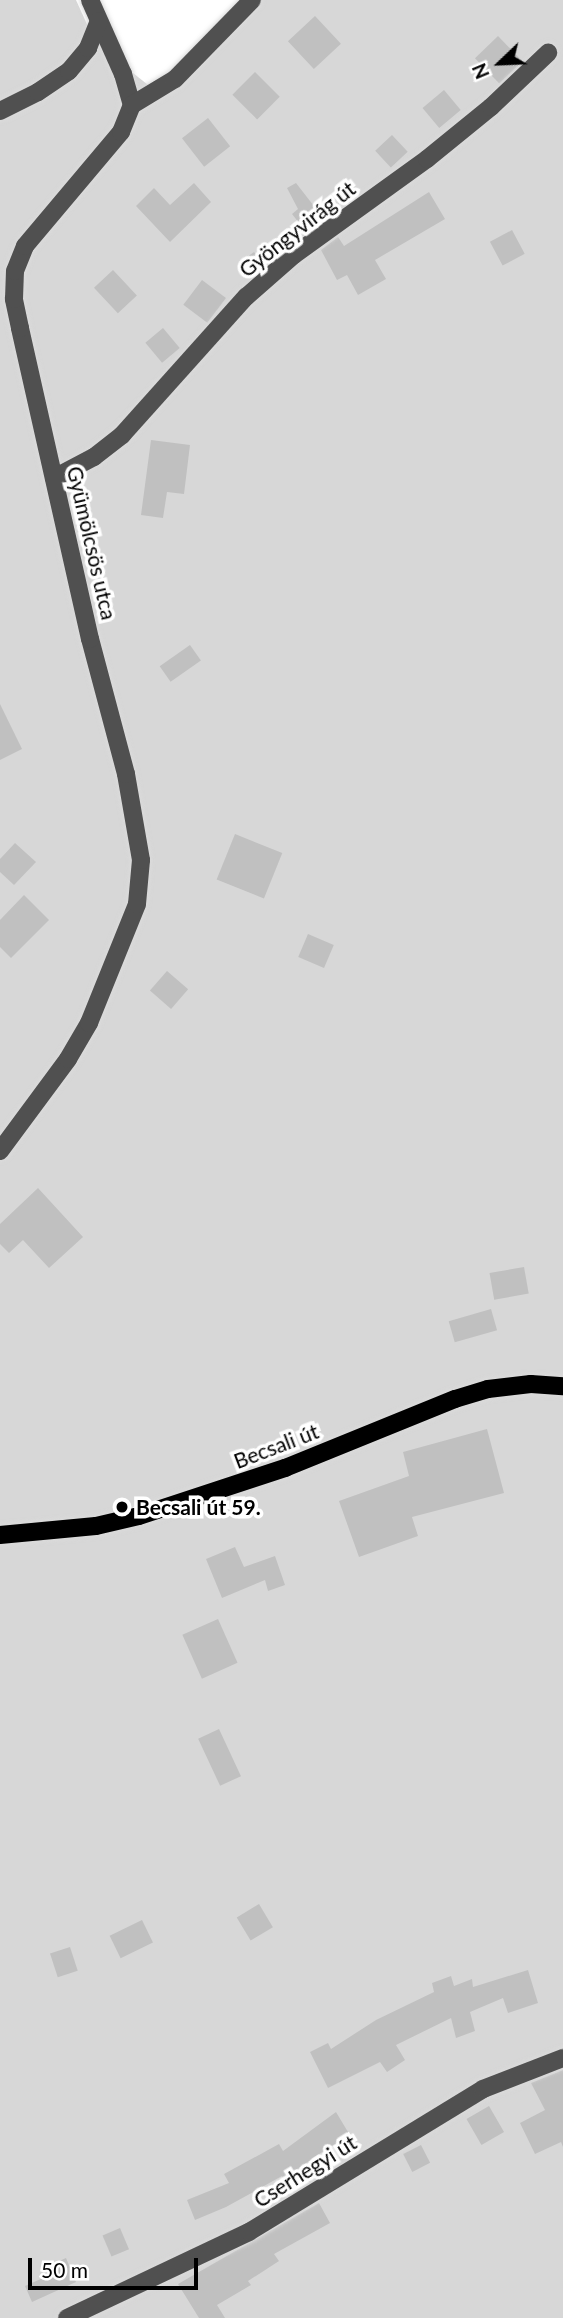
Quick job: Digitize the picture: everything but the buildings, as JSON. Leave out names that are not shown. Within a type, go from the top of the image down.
[{"type":"main road","name":"Becsali út","points":[[0,1535],[96,1526],[139,1516],[285,1468],[455,1399],[488,1389],[531,1384],[563,1386]]},
{"type":"street","points":[[89,0],[123,74],[132,105],[175,79],[253,0]]},
{"type":"street","points":[[0,111],[38,92],[69,71],[88,48],[99,22]]},
{"type":"street","name":"Gyöngyvirág út","points":[[54,478],[94,457],[122,435],[246,297],[294,255],[427,159],[491,107],[548,53]]},
{"type":"street","name":"Gyümölcsös utca","points":[[0,1151],[68,1059],[89,1023],[137,904],[141,860],[126,774],[90,639],[14,299],[15,271],[25,246],[121,132],[132,105]]},
{"type":"street","name":"Cserhegyi út","points":[[67,2318],[249,2232],[482,2089],[563,2058]]},
{"type":"shaded area","points":[[0,0],[76,0],[96,44],[152,88],[252,0],[563,0],[563,2318],[0,2318]]},
{"type":"place","name":"Becsali út 59.","points":[[122,1507]]}]
